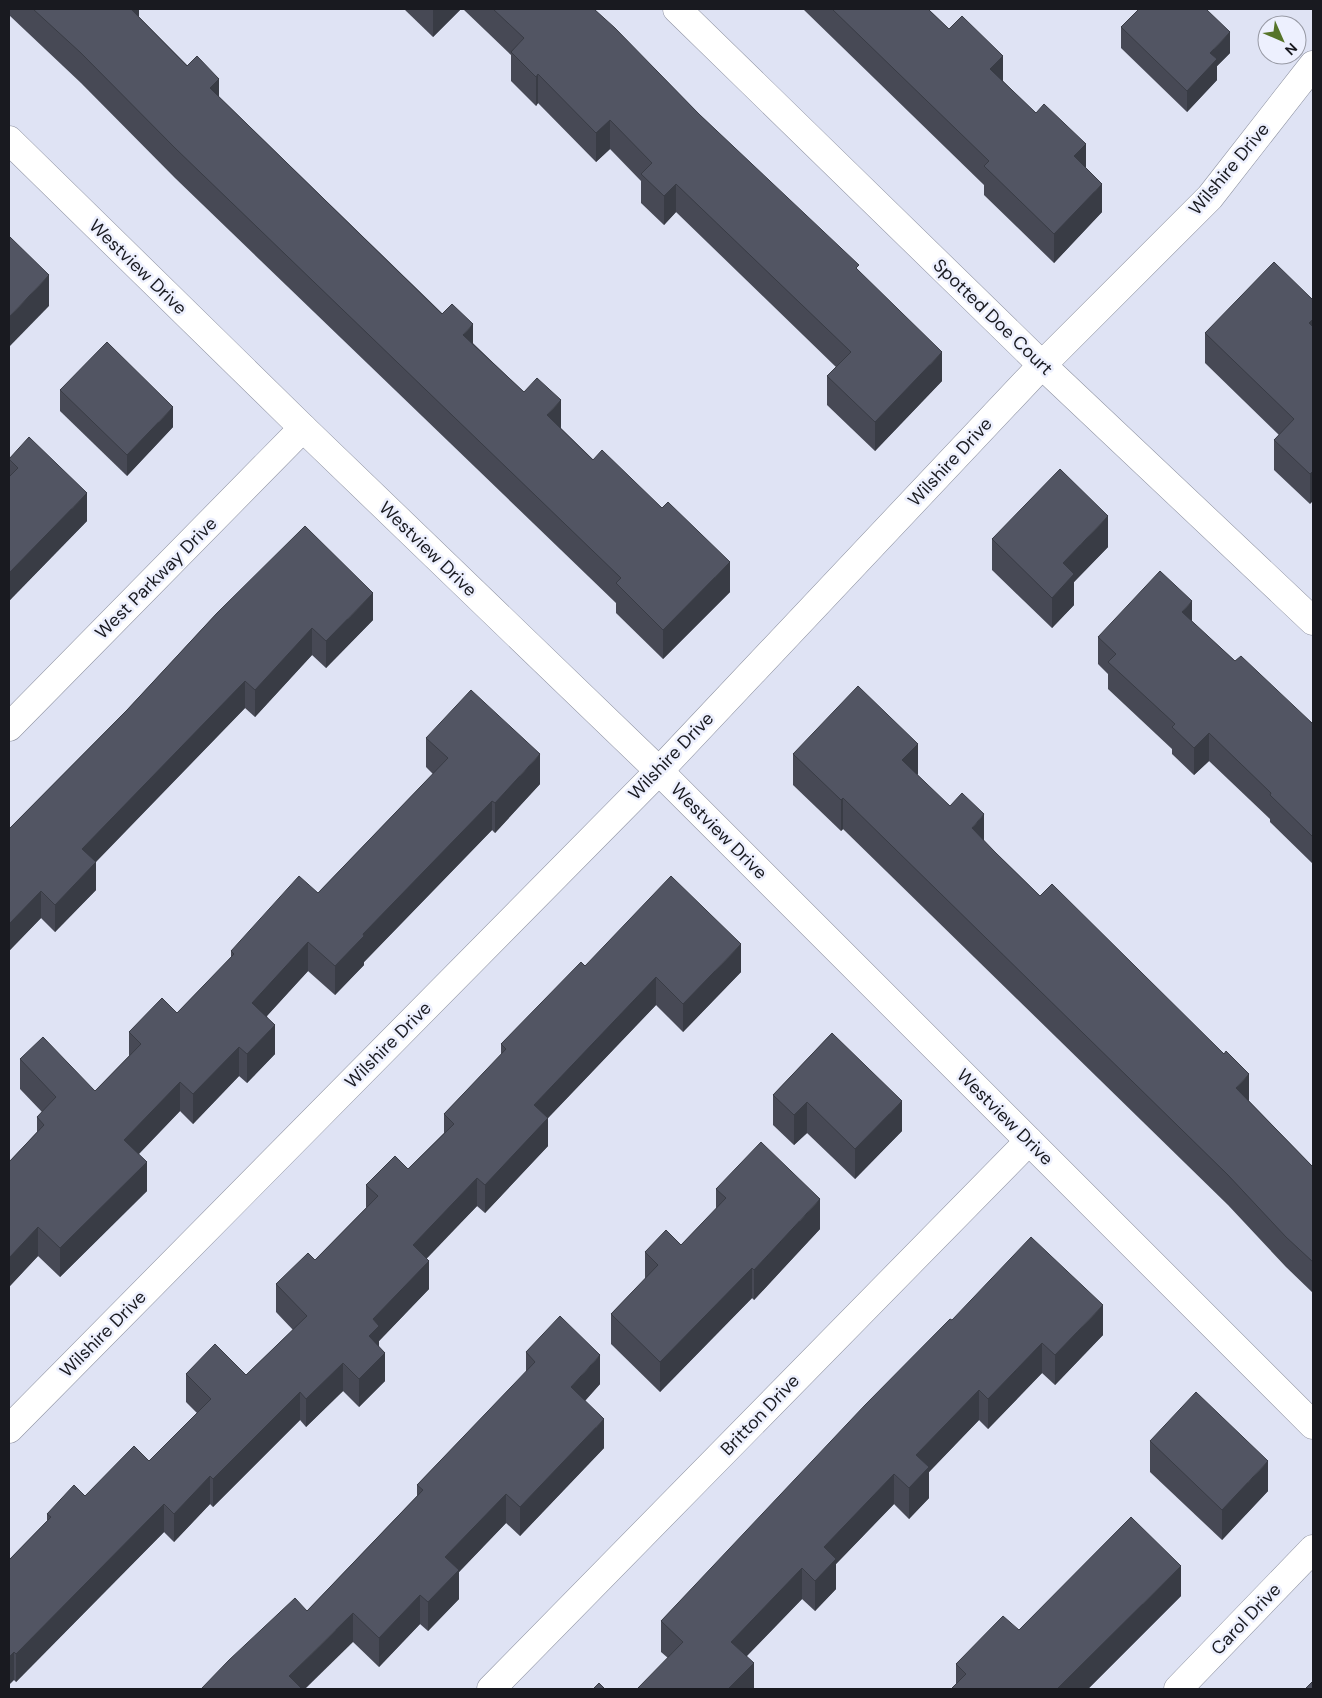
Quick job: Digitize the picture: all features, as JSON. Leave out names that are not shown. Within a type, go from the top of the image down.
[{"type":"street","name":"Spotted Doe Court","points":[[677,9],[1042,365],[1313,621]]},
{"type":"street","name":"Wilshire Drive","points":[[9,1430],[659,771],[1042,365],[1210,197],[1313,65]]},
{"type":"street","name":"Westview Drive","points":[[9,140],[303,428],[659,771],[1313,1425]]},
{"type":"street","name":"West Parkway Drive","points":[[9,727],[303,428]]},
{"type":"street","name":"Britton Drive","points":[[490,1689],[1029,1141]]},
{"type":"street","name":"Carol Drive","points":[[1178,1689],[1313,1549]]},
{"type":"building","points":[[33,9],[131,9],[187,66],[197,56],[219,79],[210,88],[442,314],[452,304],[473,324],[463,335],[524,392],[537,378],[561,400],[547,415],[593,460],[602,450],[662,508],[668,502],[730,562],[663,630],[616,583],[621,578],[175,148],[81,53]]},
{"type":"building","points":[[493,9],[594,9],[699,114],[859,265],[856,268],[942,352],[875,422],[827,376],[851,352],[676,184],[664,196],[641,174],[652,163],[610,120],[596,133],[538,74],[536,77],[511,52],[524,38]]},
{"type":"building","points":[[832,9],[928,9],[949,29],[962,16],[1003,56],[990,69],[1036,113],[1044,104],[1086,144],[1074,156],[1102,184],[1054,234],[984,166],[989,161]]},
{"type":"building","points":[[1139,9],[1206,9],[1230,32],[1210,53],[1217,59],[1187,91],[1121,27]]},
{"type":"building","points":[[9,236],[49,275],[9,317]]},
{"type":"building","points":[[1274,262],[1313,300],[1313,319],[1309,323],[1313,327],[1313,471],[1310,474],[1274,440],[1294,419],[1205,333]]},
{"type":"building","points":[[107,342],[173,407],[127,455],[60,390]]},
{"type":"building","points":[[29,437],[87,493],[9,573],[9,477],[18,468],[9,459]]},
{"type":"building","points":[[1060,469],[1108,516],[1063,563],[1074,574],[1052,598],[992,539]]},
{"type":"building","points":[[305,526],[373,593],[326,641],[312,628],[255,690],[245,681],[82,849],[96,862],[55,905],[41,891],[9,924],[9,829],[127,710],[217,613]]},
{"type":"building","points":[[1160,571],[1192,601],[1182,612],[1235,661],[1241,656],[1313,724],[1313,837],[1209,733],[1194,748],[1172,727],[1175,724],[1108,662],[1116,654],[1098,637]]},
{"type":"building","points":[[858,686],[918,744],[902,760],[950,806],[962,793],[984,814],[972,828],[995,852],[1040,896],[1052,884],[1224,1054],[1226,1051],[1249,1074],[1236,1088],[1313,1167],[1313,1262],[1286,1237],[1228,1175],[843,798],[841,800],[793,754]]},
{"type":"building","points":[[471,690],[540,754],[495,803],[492,801],[363,934],[364,936],[335,966],[308,942],[252,1003],[275,1025],[247,1054],[239,1047],[193,1094],[180,1082],[124,1140],[147,1162],[60,1248],[38,1227],[9,1258],[9,1162],[44,1125],[37,1117],[56,1097],[20,1059],[43,1037],[95,1091],[141,1044],[129,1032],[162,998],[177,1013],[234,954],[231,951],[299,876],[318,893],[448,758],[426,738]]},
{"type":"building","points":[[671,876],[741,944],[683,1004],[656,977],[534,1105],[548,1118],[485,1185],[477,1178],[413,1245],[429,1261],[373,1319],[379,1326],[369,1336],[385,1353],[359,1379],[343,1363],[306,1399],[300,1392],[213,1479],[210,1476],[174,1514],[164,1504],[16,1654],[14,1652],[9,1657],[9,1560],[51,1517],[47,1514],[74,1485],[85,1496],[134,1446],[149,1461],[211,1399],[186,1374],[215,1344],[246,1375],[307,1316],[276,1284],[308,1253],[315,1260],[378,1196],[366,1185],[395,1156],[408,1169],[454,1124],[444,1114],[506,1049],[501,1044],[581,962],[585,966]]},
{"type":"building","points":[[832,1033],[902,1101],[855,1149],[807,1102],[794,1115],[773,1095]]},
{"type":"building","points":[[761,1142],[820,1199],[754,1270],[752,1268],[660,1362],[611,1314],[658,1265],[645,1252],[666,1230],[681,1245],[726,1198],[716,1189]]},
{"type":"building","points":[[1031,1237],[1103,1305],[1055,1355],[1042,1343],[988,1399],[979,1390],[916,1455],[929,1467],[909,1488],[894,1474],[824,1547],[836,1559],[815,1581],[802,1568],[731,1642],[754,1663],[728,1689],[637,1689],[683,1642],[661,1621],[865,1405],[950,1319],[952,1320]]},
{"type":"building","points":[[560,1316],[600,1355],[571,1387],[604,1419],[520,1507],[506,1494],[445,1557],[459,1570],[428,1602],[420,1595],[379,1638],[353,1613],[289,1676],[302,1689],[201,1689],[295,1598],[307,1611],[423,1490],[417,1485],[535,1362],[526,1352]]},
{"type":"building","points":[[1196,1392],[1268,1461],[1222,1510],[1150,1441]]},
{"type":"building","points":[[1131,1517],[1181,1566],[1057,1689],[951,1689],[966,1674],[956,1664],[1003,1616],[1019,1630]]},
{"type":"building","points":[[1313,1681],[1313,1689],[1305,1689]]},
{"type":"building","points":[[599,1683],[605,1689],[593,1689]]}]
